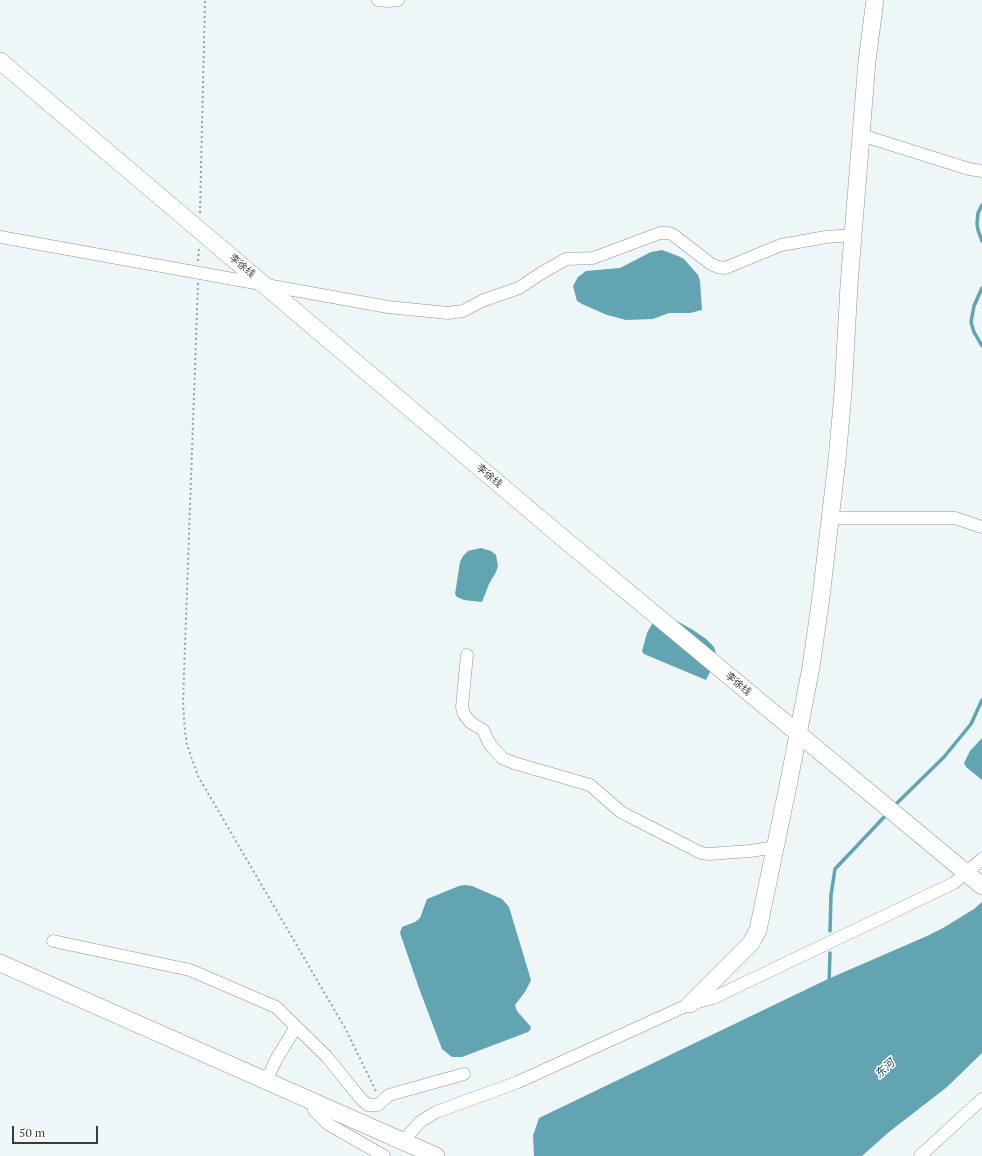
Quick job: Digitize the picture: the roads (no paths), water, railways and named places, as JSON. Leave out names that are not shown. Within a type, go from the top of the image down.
[{"type":"main road","points":[[690,1004],[751,943],[761,920],[811,667],[831,518],[843,393],[848,284],[867,61],[875,0]]},
{"type":"main road","name":"李徐线","points":[[0,61],[558,534],[982,886]]},
{"type":"main road","points":[[0,964],[403,1140],[436,1156]]},
{"type":"street","points":[[378,0],[387,2],[398,0]]},
{"type":"street","points":[[861,134],[969,169],[982,171]]},
{"type":"street","points":[[0,237],[388,307],[455,313],[463,311],[484,300],[519,288],[566,259],[593,258],[660,233],[672,234],[711,264],[725,268],[781,245],[853,234]]},
{"type":"street","points":[[831,518],[955,518],[982,527]]},
{"type":"street","points":[[467,655],[462,707],[464,714],[470,722],[483,730],[489,743],[502,758],[514,763],[590,785],[621,812],[701,853],[709,854],[750,851],[776,847]]},
{"type":"street","points":[[403,1140],[420,1122],[436,1112],[518,1082],[690,1004],[713,998],[954,883],[982,859]]},
{"type":"street","points":[[53,941],[190,970],[276,1007],[327,1057],[368,1105],[378,1105],[389,1095],[464,1074]]},
{"type":"street","points":[[266,1081],[277,1058],[296,1027]]},
{"type":"street","points":[[920,1156],[982,1099]]},
{"type":"street","points":[[313,1101],[314,1110],[328,1124],[384,1156]]},
{"type":"water","points":[[662,250],[684,259],[698,275],[700,281],[702,310],[690,313],[669,313],[653,319],[626,320],[607,315],[577,301],[573,286],[578,277],[586,271],[620,268],[651,252]]},
{"type":"water","points":[[481,548],[491,551],[496,555],[498,566],[482,602],[464,600],[457,597],[455,594],[460,562],[468,551]]},
{"type":"water","points":[[670,619],[677,621],[693,630],[714,647],[716,654],[706,680],[644,654],[642,651],[647,633],[652,624],[655,621]]},
{"type":"water","points":[[982,738],[982,780],[966,767],[964,763],[970,751]]},
{"type":"water","points":[[465,885],[472,886],[502,899],[509,907],[531,980],[525,992],[515,1005],[517,1011],[531,1027],[528,1032],[462,1057],[452,1057],[442,1049],[400,933],[402,927],[415,922],[420,918],[427,899]]},
{"type":"water","name":"东河","points":[[982,902],[982,1053],[947,1087],[889,1132],[862,1156],[534,1156],[533,1136],[539,1118],[828,979],[927,936],[974,909]]},
{"type":"waterway","points":[[982,205],[978,213],[977,224],[982,241]]},
{"type":"waterway","points":[[982,288],[974,306],[971,322],[974,332],[982,346]]},
{"type":"waterway","points":[[894,806],[944,757],[971,724],[982,700]]},
{"type":"waterway","points":[[830,931],[831,895],[835,869],[887,814]]},
{"type":"waterway","points":[[829,984],[830,953]]}]
